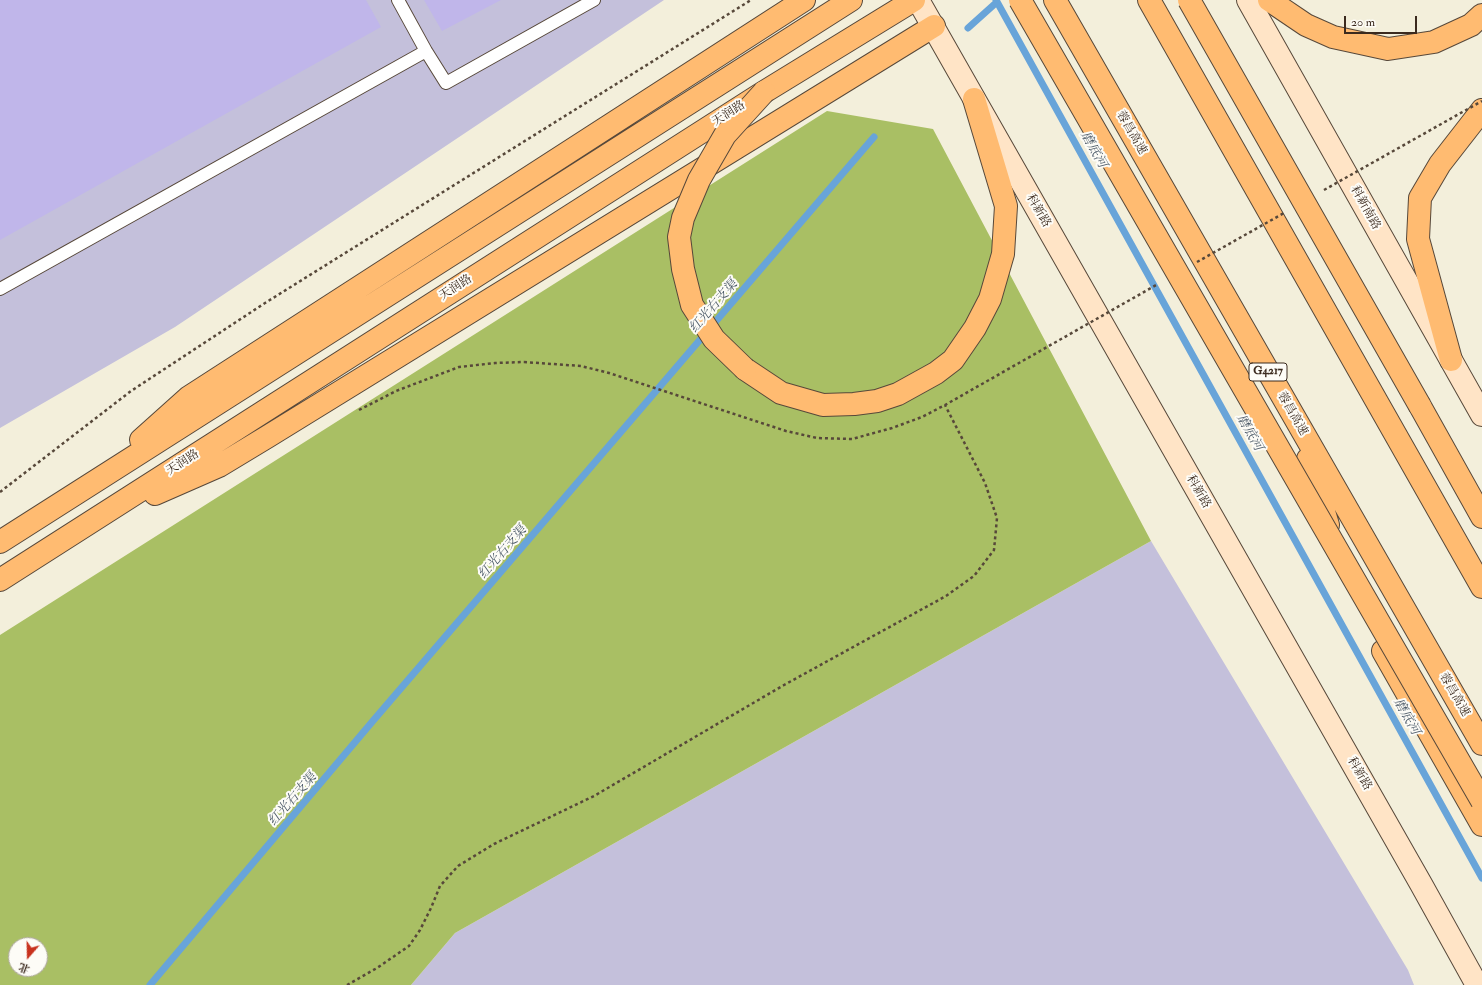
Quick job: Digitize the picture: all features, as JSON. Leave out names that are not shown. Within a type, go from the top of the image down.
[{"type":"main road","points":[[92,484],[189,397],[804,0]]},
{"type":"main road","points":[[0,542],[851,0]]},
{"type":"main road","name":"天润路","points":[[0,580],[764,92],[914,0]]},
{"type":"main road","name":"科新路","points":[[918,0],[1418,877],[1477,985]]},
{"type":"main road","points":[[1020,0],[1482,801]]},
{"type":"main road","name":"蓉昌高速","points":[[1055,0],[1482,744]]},
{"type":"main road","points":[[1149,0],[1482,587]]},
{"type":"main road","points":[[1189,0],[1482,517]]},
{"type":"main road","name":"科新南路","points":[[1248,0],[1482,415]]},
{"type":"main road","points":[[1269,0],[1306,25],[1333,37],[1388,49],[1434,42],[1471,25],[1482,15]]},
{"type":"main road","points":[[91,522],[218,466],[934,26]]},
{"type":"main road","points":[[764,92],[725,134],[699,180],[683,218],[679,237],[683,269],[692,305],[714,339],[745,369],[781,393],[823,405],[854,404],[877,401],[898,394],[936,373],[953,360],[975,328],[990,299],[1003,254],[1006,206],[974,99]]},
{"type":"main road","points":[[1451,360],[1418,239],[1420,198],[1440,164],[1482,110]]},
{"type":"main road","points":[[1298,423],[1345,582],[1482,825]]},
{"type":"lane","points":[[398,0],[446,84],[594,0]]},
{"type":"lane","points":[[0,289],[426,51]]},
{"type":"path","points":[[0,492],[131,391],[314,272],[751,0]]},
{"type":"path","points":[[1324,190],[1482,101]]},
{"type":"path","points":[[1193,265],[1289,210]]},
{"type":"path","points":[[356,412],[396,391],[459,368],[496,363],[524,362],[581,366],[609,373],[786,430],[817,438],[852,439],[892,428],[922,417],[1159,284]]},
{"type":"path","points":[[347,985],[377,968],[409,946],[431,908],[440,886],[458,866],[494,844],[594,796],[784,685],[946,596],[974,576],[994,550],[997,518],[985,483],[945,405]]},
{"type":"shaded area","points":[[0,0],[664,0],[175,327],[0,428]]},
{"type":"shaded area","points":[[1151,541],[1408,970],[1414,985],[411,985],[455,933]]},
{"type":"green space","points":[[827,111],[933,129],[1151,541],[455,933],[411,985],[0,985],[0,635]]},
{"type":"building","points":[[0,0],[366,0],[381,27],[0,240]]},
{"type":"building","points":[[424,0],[501,0],[442,31]]},
{"type":"waterway","name":"磨底河","points":[[996,0],[1482,878]]},
{"type":"waterway","name":"红光右支渠","points":[[968,28],[997,2]]},
{"type":"waterway","name":"红光右支渠","points":[[150,985],[372,722],[874,137]]}]
